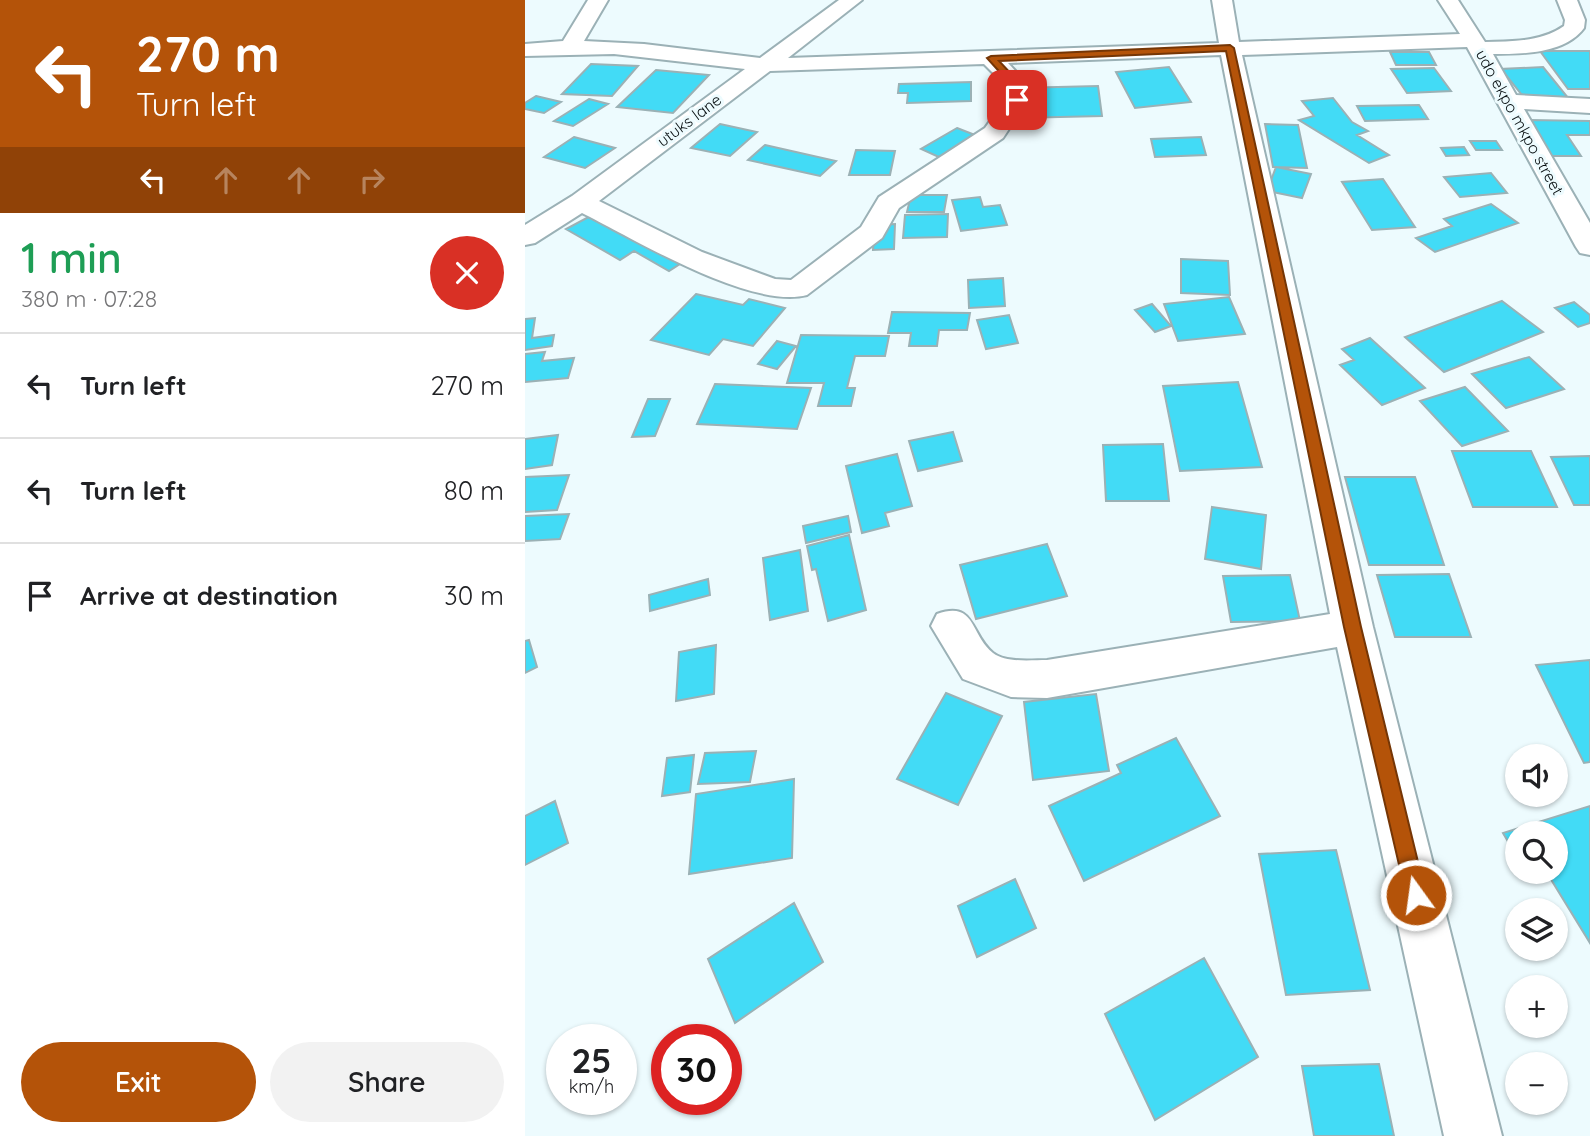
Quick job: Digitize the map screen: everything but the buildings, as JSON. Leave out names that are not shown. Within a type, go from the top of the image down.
[{"type":"street","points":[[571,45],[598,0]]},
{"type":"street","name":"utuks lane","points":[[525,237],[581,202],[852,0]]},
{"type":"street","points":[[1222,0],[1353,627],[1473,1136]]},
{"type":"street","name":"udo ekpo mkpo street","points":[[1448,0],[1509,101],[1590,247]]},
{"type":"street","points":[[525,50],[571,45],[659,51],[762,65],[1230,48],[1476,44],[1525,46],[1565,36],[1574,28],[1575,20],[1567,0]]},
{"type":"street","points":[[581,202],[692,258],[771,288],[797,289],[871,232],[888,203],[994,133],[1017,100],[1011,78],[991,58]]},
{"type":"street","points":[[1509,101],[1590,106]]},
{"type":"street","points":[[951,626],[978,666],[1011,678],[1047,679],[1353,627]]},
{"type":"route","points":[[1017,100],[1011,78],[991,58],[1230,48],[1353,627],[1416,895]]}]
